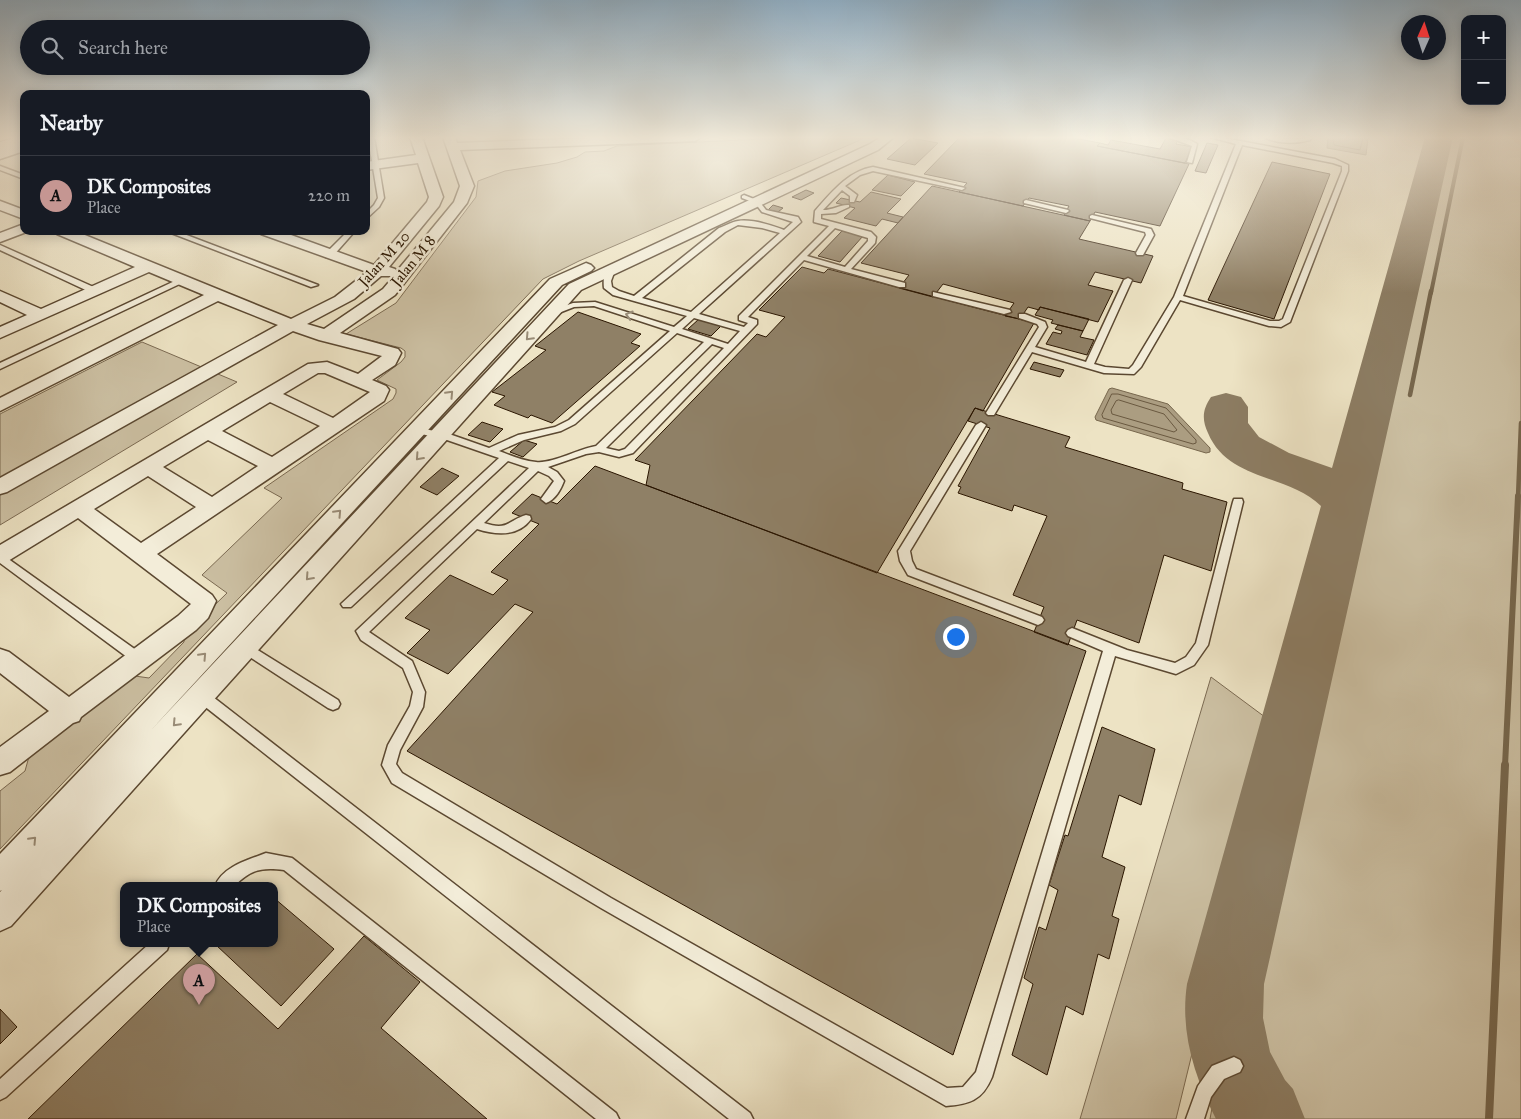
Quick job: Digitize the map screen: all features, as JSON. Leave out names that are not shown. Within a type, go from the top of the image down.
[{"type":"street","name":"Jalan M 20","points":[[0,487],[291,326],[342,300],[358,289],[376,271],[434,202],[436,197],[434,189]]},
{"type":"street","name":"Jalan M 8","points":[[325,336],[375,303],[388,292],[460,203],[466,189]]},
{"type":"street","points":[[0,915],[575,287],[771,189]]},
{"type":"street","points":[[0,876],[180,681],[556,282],[774,189]]},
{"type":"street","points":[[3,209],[20,215]]},
{"type":"street","points":[[0,238],[20,230]]},
{"type":"street","points":[[72,235],[291,326],[392,353],[389,361],[359,381]]},
{"type":"street","points":[[81,239],[90,235]]},
{"type":"street","points":[[292,235],[329,255],[376,271],[403,274]]},
{"type":"street","points":[[0,333],[147,267]]},
{"type":"street","points":[[0,296],[41,315]]},
{"type":"street","points":[[0,405],[215,296]]},
{"type":"street","points":[[0,556],[314,368],[328,368],[380,390],[377,397],[271,465],[142,553]]},
{"type":"street","points":[[269,395],[333,426]]},
{"type":"street","points":[[207,431],[271,465]]},
{"type":"street","points":[[148,467],[211,506]]},
{"type":"street","points":[[0,763],[187,623],[200,611],[204,601],[142,553],[79,508]]},
{"type":"street","points":[[0,659],[70,712]]},
{"type":"lane","points":[[370,213],[377,206],[381,198],[379,189]]},
{"type":"lane","points":[[840,189],[817,212],[817,220],[833,226],[868,234],[872,237],[872,241],[846,270]]},
{"type":"lane","points":[[817,212],[834,212],[842,209],[854,195],[845,189]]},
{"type":"lane","points":[[1031,349],[1119,372],[1131,372],[1137,367],[1178,297],[1221,189]]},
{"type":"lane","points":[[1178,297],[1269,323],[1281,324],[1287,320],[1338,189]]},
{"type":"lane","points":[[490,452],[521,436],[566,426],[797,222],[764,211],[751,199]]},
{"type":"lane","points":[[1026,202],[1066,211]]},
{"type":"lane","points":[[1092,217],[1148,231],[1150,234],[1140,253]]},
{"type":"lane","points":[[634,299],[731,225],[741,223],[779,230],[785,234]]},
{"type":"lane","points":[[833,226],[742,318],[754,322],[629,451],[619,454],[599,449],[584,451],[538,466],[362,631],[365,637],[408,665],[419,692],[416,707],[393,749],[389,765],[397,778],[606,903],[946,1098],[967,1095],[983,1077],[1110,650]]},
{"type":"lane","points":[[180,235],[314,285]]},
{"type":"lane","points":[[329,255],[348,235]]},
{"type":"lane","points":[[0,247],[95,291]]},
{"type":"lane","points":[[801,258],[902,284]]},
{"type":"lane","points":[[612,270],[607,281],[608,288],[616,293],[746,330]]},
{"type":"lane","points":[[1089,365],[1128,280]]},
{"type":"lane","points":[[0,366],[182,281]]},
{"type":"lane","points":[[936,294],[1007,312]]},
{"type":"lane","points":[[551,314],[573,305],[595,304],[730,347]]},
{"type":"lane","points":[[991,413],[1043,327],[1041,322],[1022,316]]},
{"type":"lane","points":[[599,449],[710,341]]},
{"type":"lane","points":[[981,425],[904,551],[906,561],[912,572],[1038,620]]},
{"type":"lane","points":[[416,430],[449,438],[538,466],[553,474],[559,481],[557,487],[546,499]]},
{"type":"lane","points":[[347,604],[507,457]]},
{"type":"lane","points":[[1072,634],[1110,650],[1146,662],[1176,669],[1190,661],[1202,645],[1238,502]]},
{"type":"lane","points":[[476,524],[492,530],[510,530],[526,519]]},
{"type":"lane","points":[[0,556],[139,659]]},
{"type":"lane","points":[[224,634],[333,704]]},
{"type":"lane","points":[[180,681],[744,1119]]},
{"type":"lane","points":[[227,882],[240,870],[266,860],[287,863],[610,1119]]},
{"type":"lane","points":[[0,1092],[158,947]]},
{"type":"lane","points":[[1195,1119],[1204,1092],[1218,1072],[1234,1066]]},
{"type":"shaded area","points":[[477,189],[746,189],[579,261],[543,279],[0,849],[0,791],[25,771],[30,753],[135,676],[149,678],[184,642],[184,635],[227,593],[202,575],[282,498],[264,488],[393,399],[396,389],[377,380],[401,362],[405,357],[405,351],[401,348],[346,334],[396,303],[476,197]]},
{"type":"shaded area","points":[[1433,189],[1521,189],[1521,1119],[1288,1119],[1269,1093],[1247,1048],[1242,1020],[1381,402]]},
{"type":"shaded area","points":[[142,342],[237,382],[0,525],[0,414]]},
{"type":"shaded area","points":[[1211,677],[1273,723],[1176,1119],[1080,1119]]},
{"type":"shaded area","points":[[1222,1104],[1233,1107],[1241,1119],[1210,1119],[1212,1108]]},
{"type":"water","points":[[1112,388],[1168,404],[1210,448],[1210,452],[1206,453],[1096,420],[1095,417],[1109,389]]},
{"type":"building","points":[[873,189],[908,189],[901,196]]},
{"type":"building","points":[[929,189],[947,189],[1090,221],[1079,239],[1153,256],[1141,283],[1095,272],[1088,285],[1113,291],[1098,322],[1040,307],[1039,310],[1028,307],[1020,319],[1005,316],[1014,303],[943,284],[933,297],[899,288],[909,275],[861,263]]},
{"type":"building","points":[[961,189],[1177,189],[1160,226],[1095,212],[1090,221],[1064,215],[1069,206],[1029,198],[1023,206],[959,192]]},
{"type":"building","points":[[1259,189],[1324,189],[1274,319],[1208,300]]},
{"type":"building","points":[[806,190],[814,193],[801,200],[792,197]]},
{"type":"building","points":[[871,192],[901,199],[887,213],[903,217],[898,223],[882,219],[876,226],[844,218],[855,208],[836,203],[841,198],[860,202]]},
{"type":"building","points":[[773,205],[783,208],[778,212],[768,210]]},
{"type":"building","points":[[842,231],[863,236],[840,262],[818,256]]},
{"type":"building","points":[[802,267],[824,273],[828,269],[1034,323],[983,411],[975,408],[877,573],[646,485],[650,465],[635,460],[757,334],[766,337],[785,317],[759,310]]},
{"type":"building","points":[[1040,307],[1089,319],[1083,331],[1051,323],[1053,320],[1035,315]]},
{"type":"building","points":[[578,312],[641,334],[631,343],[640,346],[552,423],[531,415],[528,418],[494,405],[505,396],[492,392],[546,350],[535,346]]},
{"type":"building","points":[[699,319],[721,326],[711,336],[688,329]]},
{"type":"building","points":[[1058,325],[1083,331],[1080,337],[1094,340],[1087,355],[1046,344],[1053,332],[1061,334],[1062,331],[1055,329]]},
{"type":"building","points":[[1034,362],[1064,370],[1060,377],[1030,369]]},
{"type":"building","points":[[975,408],[1070,437],[1065,447],[1183,483],[1182,489],[1227,502],[1211,571],[1164,555],[1139,643],[1077,620],[1068,645],[1034,632],[1044,607],[1013,595],[1047,516],[1014,505],[1012,511],[958,493],[961,487],[958,486],[990,428],[968,421]]},
{"type":"building","points":[[482,422],[503,429],[490,442],[468,435]]},
{"type":"building","points":[[524,440],[537,444],[523,457],[510,452]]},
{"type":"building","points":[[595,466],[1086,651],[953,1055],[407,751],[533,612],[515,604],[448,674],[407,653],[430,630],[405,618],[450,575],[493,595],[508,580],[491,572],[539,524],[512,513],[532,494],[557,504]]},
{"type":"building","points":[[442,468],[459,476],[437,495],[420,487]]},
{"type":"building","points":[[1102,727],[1155,749],[1141,805],[1119,795],[1102,857],[1125,867],[1112,916],[1119,919],[1109,959],[1098,954],[1083,1015],[1066,1006],[1047,1075],[1012,1055],[1033,984],[1024,978],[1039,927],[1046,930],[1058,890],[1049,885],[1065,835],[1068,836]]},
{"type":"building","points":[[278,901],[334,949],[281,1006],[218,947],[278,947]]},
{"type":"building","points":[[364,936],[420,982],[381,1028],[487,1119],[28,1119],[197,954],[278,1029]]},
{"type":"building","points":[[0,1009],[17,1027],[0,1044]]},
{"type":"waterway","points":[[1431,293],[1452,189]]},
{"type":"waterway","points":[[1410,395],[1431,291]]},
{"type":"waterway","points":[[1518,497],[1521,423]]},
{"type":"waterway","points":[[1505,766],[1518,496]]},
{"type":"waterway","points":[[1489,1119],[1505,765]]},
{"type":"taxiway","points":[[1347,503],[1426,189]]},
{"type":"taxiway","points":[[1226,407],[1226,423],[1232,436],[1242,447],[1272,464],[1326,484],[1347,503]]},
{"type":"taxiway","points":[[1263,1119],[1257,1112],[1242,1084],[1230,1052],[1224,1018],[1226,984],[1347,503]]},
{"type":"place","name":"DK Composites","points":[[199,1005]]}]
